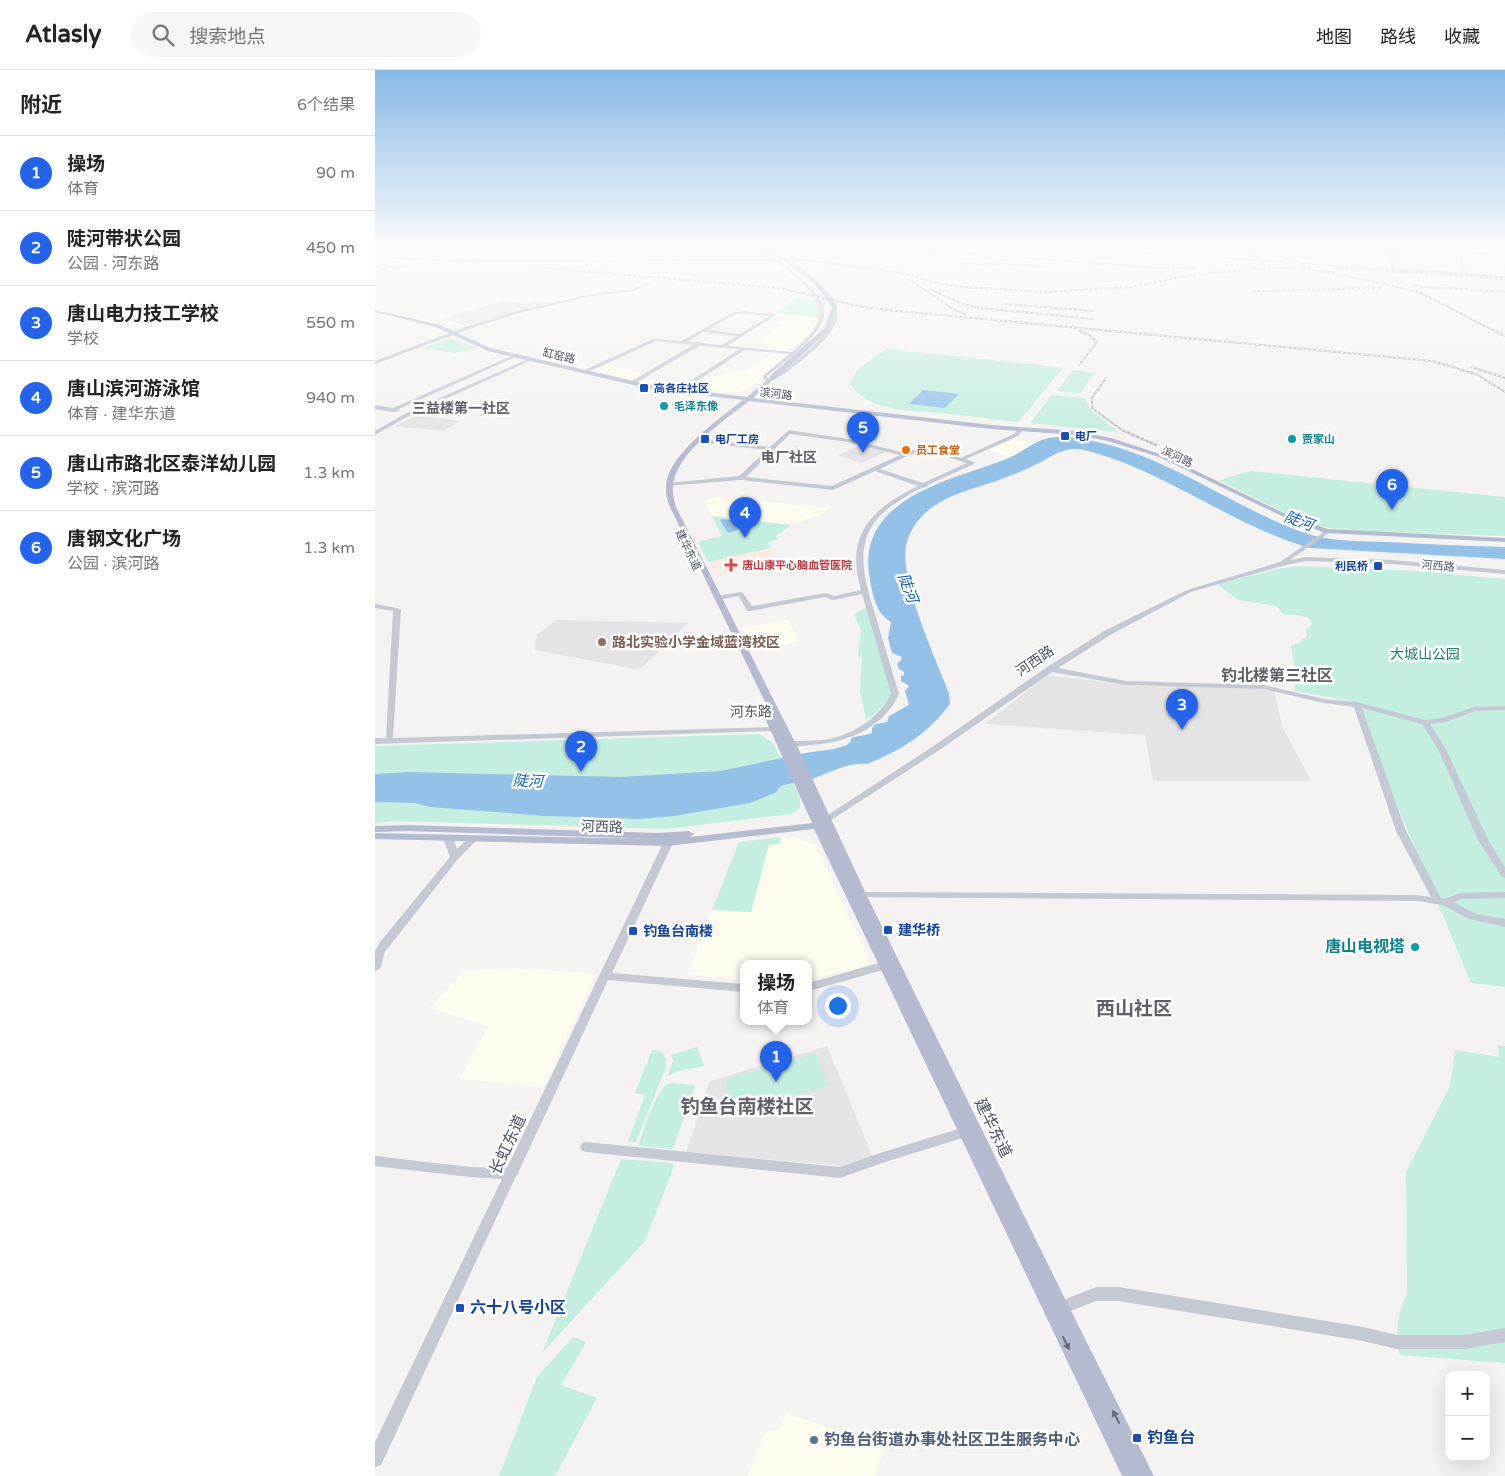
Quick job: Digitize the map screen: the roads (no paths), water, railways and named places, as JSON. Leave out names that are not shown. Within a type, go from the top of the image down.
[{"type":"main road","name":"缸窑路","points":[[378,312],[438,326],[455,333],[469,342],[530,360],[632,383],[747,399]]},
{"type":"main road","name":"建华东道","points":[[776,727],[717,598],[674,511],[669,485],[675,468],[685,454],[769,378],[827,329],[833,312]]},
{"type":"main road","name":"建华东道","points":[[747,399],[691,444],[675,460],[665,482],[664,497],[674,522],[776,727],[789,747],[820,821],[1056,1309],[1131,1476]]},
{"type":"main road","name":"滨河路","points":[[747,399],[917,422],[1085,436],[1140,451],[1301,528],[1324,533],[1505,541]]},
{"type":"main road","name":"河西路","points":[[375,829],[407,828],[675,836],[820,821]]},
{"type":"main road","name":"河西路","points":[[375,836],[668,844],[820,821]]},
{"type":"main road","name":"建华东道","points":[[856,895],[886,965],[965,1132],[1145,1476]]},
{"type":"street","points":[[375,363],[485,322],[523,312]]},
{"type":"street","points":[[769,378],[765,376],[816,328],[823,312]]},
{"type":"street","points":[[683,342],[735,313],[773,315],[723,346]]},
{"type":"street","points":[[703,331],[741,335]]},
{"type":"street","points":[[584,372],[655,340],[791,353]]},
{"type":"street","points":[[632,383],[700,343]]},
{"type":"street","points":[[679,391],[745,348]]},
{"type":"street","points":[[392,410],[516,356]]},
{"type":"street","points":[[375,433],[412,412],[530,360]]},
{"type":"street","points":[[375,407],[412,412]]},
{"type":"street","points":[[962,459],[1016,435],[1019,430]]},
{"type":"street","points":[[741,478],[789,432],[853,440],[905,455]]},
{"type":"street","points":[[699,440],[772,449]]},
{"type":"street","points":[[669,485],[741,478],[833,488],[905,455],[925,448],[972,462],[887,508],[868,528],[861,547],[859,566],[864,592],[895,694],[893,700],[880,715],[846,736],[789,747]]},
{"type":"street","points":[[875,470],[925,486]]},
{"type":"street","points":[[1281,564],[1302,547],[1324,533]]},
{"type":"street","name":"河西路","points":[[820,821],[935,749],[1050,669],[1109,632],[1189,591],[1281,564],[1305,562],[1389,564],[1505,573]]},
{"type":"street","points":[[717,598],[741,594],[750,609],[826,595],[833,598],[864,592]]},
{"type":"street","points":[[375,606],[397,610],[389,737]]},
{"type":"street","points":[[1050,669],[1126,684],[1264,687],[1324,701],[1357,704],[1425,722],[1443,720],[1474,710],[1505,708]]},
{"type":"street","points":[[1357,704],[1401,831],[1442,902]]},
{"type":"street","points":[[1425,722],[1442,749],[1483,840],[1505,875]]},
{"type":"street","name":"河东路","points":[[375,736],[776,727]]},
{"type":"street","name":"河东路","points":[[375,741],[776,727]]},
{"type":"street","points":[[449,838],[455,857]]},
{"type":"street","points":[[375,967],[377,965],[376,957],[384,945],[455,857],[473,838]]},
{"type":"street","name":"长虹东道","points":[[375,1459],[668,844]]},
{"type":"street","points":[[856,895],[1417,898],[1442,902],[1473,917],[1505,923]]},
{"type":"street","points":[[1442,902],[1461,896],[1505,895]]},
{"type":"street","points":[[812,986],[886,965]]},
{"type":"street","points":[[606,976],[740,988]]},
{"type":"street","points":[[585,1147],[841,1173],[880,1158],[965,1132]]},
{"type":"street","points":[[375,1161],[470,1172],[512,1174]]},
{"type":"street","points":[[1056,1309],[1097,1294],[1119,1294],[1363,1334],[1397,1342],[1465,1342],[1505,1334]]},
{"type":"water","points":[[923,390],[959,394],[945,408],[909,404]]},
{"type":"water","name":"陡河","points":[[1063,437],[1096,442],[1127,450],[1187,476],[1275,521],[1315,536],[1346,541],[1505,547],[1505,559],[1310,548],[1253,526],[1142,470],[1084,450],[1065,450],[1021,471],[961,492],[945,500],[926,512],[913,528],[906,546],[905,560],[908,578],[920,620],[949,693],[950,704],[933,724],[913,740],[891,753],[867,764],[848,766],[812,779],[784,785],[779,787],[777,792],[750,803],[674,816],[639,819],[545,816],[430,807],[415,803],[375,802],[375,774],[410,772],[620,777],[721,771],[805,753],[834,749],[847,745],[851,741],[850,739],[872,733],[872,728],[876,724],[887,722],[889,716],[909,705],[905,691],[909,686],[901,681],[901,676],[904,675],[904,672],[899,669],[897,664],[902,657],[892,653],[888,638],[891,622],[879,609],[874,598],[870,580],[869,553],[876,530],[890,512],[932,486],[1009,458],[1040,441]]},
{"type":"water","points":[[720,520],[747,522],[750,526],[728,533]]},
{"type":"railway","points":[[904,312],[1432,361],[1476,374],[1505,392]]},
{"type":"railway","points":[[959,312],[965,314]]},
{"type":"railway","points":[[1016,312],[1093,319]]},
{"type":"railway","points":[[1457,312],[1505,336]]},
{"type":"railway","points":[[1079,365],[1097,342],[1089,335],[1080,331]]},
{"type":"railway","points":[[1472,367],[1505,378]]},
{"type":"railway","points":[[1106,378],[1092,398],[1092,408],[1122,430],[1156,445]]},
{"type":"place","name":"高各庄社区","points":[[644,388]]},
{"type":"place","name":"毛泽东像","points":[[664,406]]},
{"type":"place","name":"电厂","points":[[1065,436]]},
{"type":"place","name":"电厂工房","points":[[705,439]]},
{"type":"place","name":"贾家山","points":[[1292,439]]},
{"type":"place","name":"员工食堂","points":[[906,450]]},
{"type":"place","name":"唐山市路北区泰洋幼儿园","points":[[863,453]]},
{"type":"place","name":"唐钢文化广场","points":[[1392,510]]},
{"type":"place","name":"唐山滨河游泳馆","points":[[745,538]]},
{"type":"place","name":"唐山康平心脑血管医院","points":[[731,565]]},
{"type":"place","name":"利民桥","points":[[1378,566]]},
{"type":"place","name":"路北实验小学金域蓝湾校区","points":[[602,642]]},
{"type":"place","name":"唐山电力技工学校","points":[[1182,730]]},
{"type":"place","name":"陡河带状公园","points":[[581,772]]},
{"type":"place","name":"建华桥","points":[[888,930]]},
{"type":"place","name":"钓鱼台南楼","points":[[633,931]]},
{"type":"place","name":"唐山电视塔","points":[[1415,947]]},
{"type":"place","name":"操场","points":[[776,1082]]},
{"type":"place","name":"六十八号小区","points":[[460,1308]]},
{"type":"place","name":"钓鱼台","points":[[1137,1438]]},
{"type":"place","name":"钓鱼台街道办事处社区卫生服务中心","points":[[814,1440]]},
{"type":"district","name":"三益楼第一社区","points":[[461,408]]},
{"type":"district","name":"电厂社区","points":[[789,457]]},
{"type":"district","name":"钓北楼第三社区","points":[[1277,676]]},
{"type":"district","name":"西山社区","points":[[1134,1009]]},
{"type":"district","name":"钓鱼台南楼社区","points":[[747,1107]]},
{"type":"park label","name":"大城山公园","points":[[1425,654]]}]
